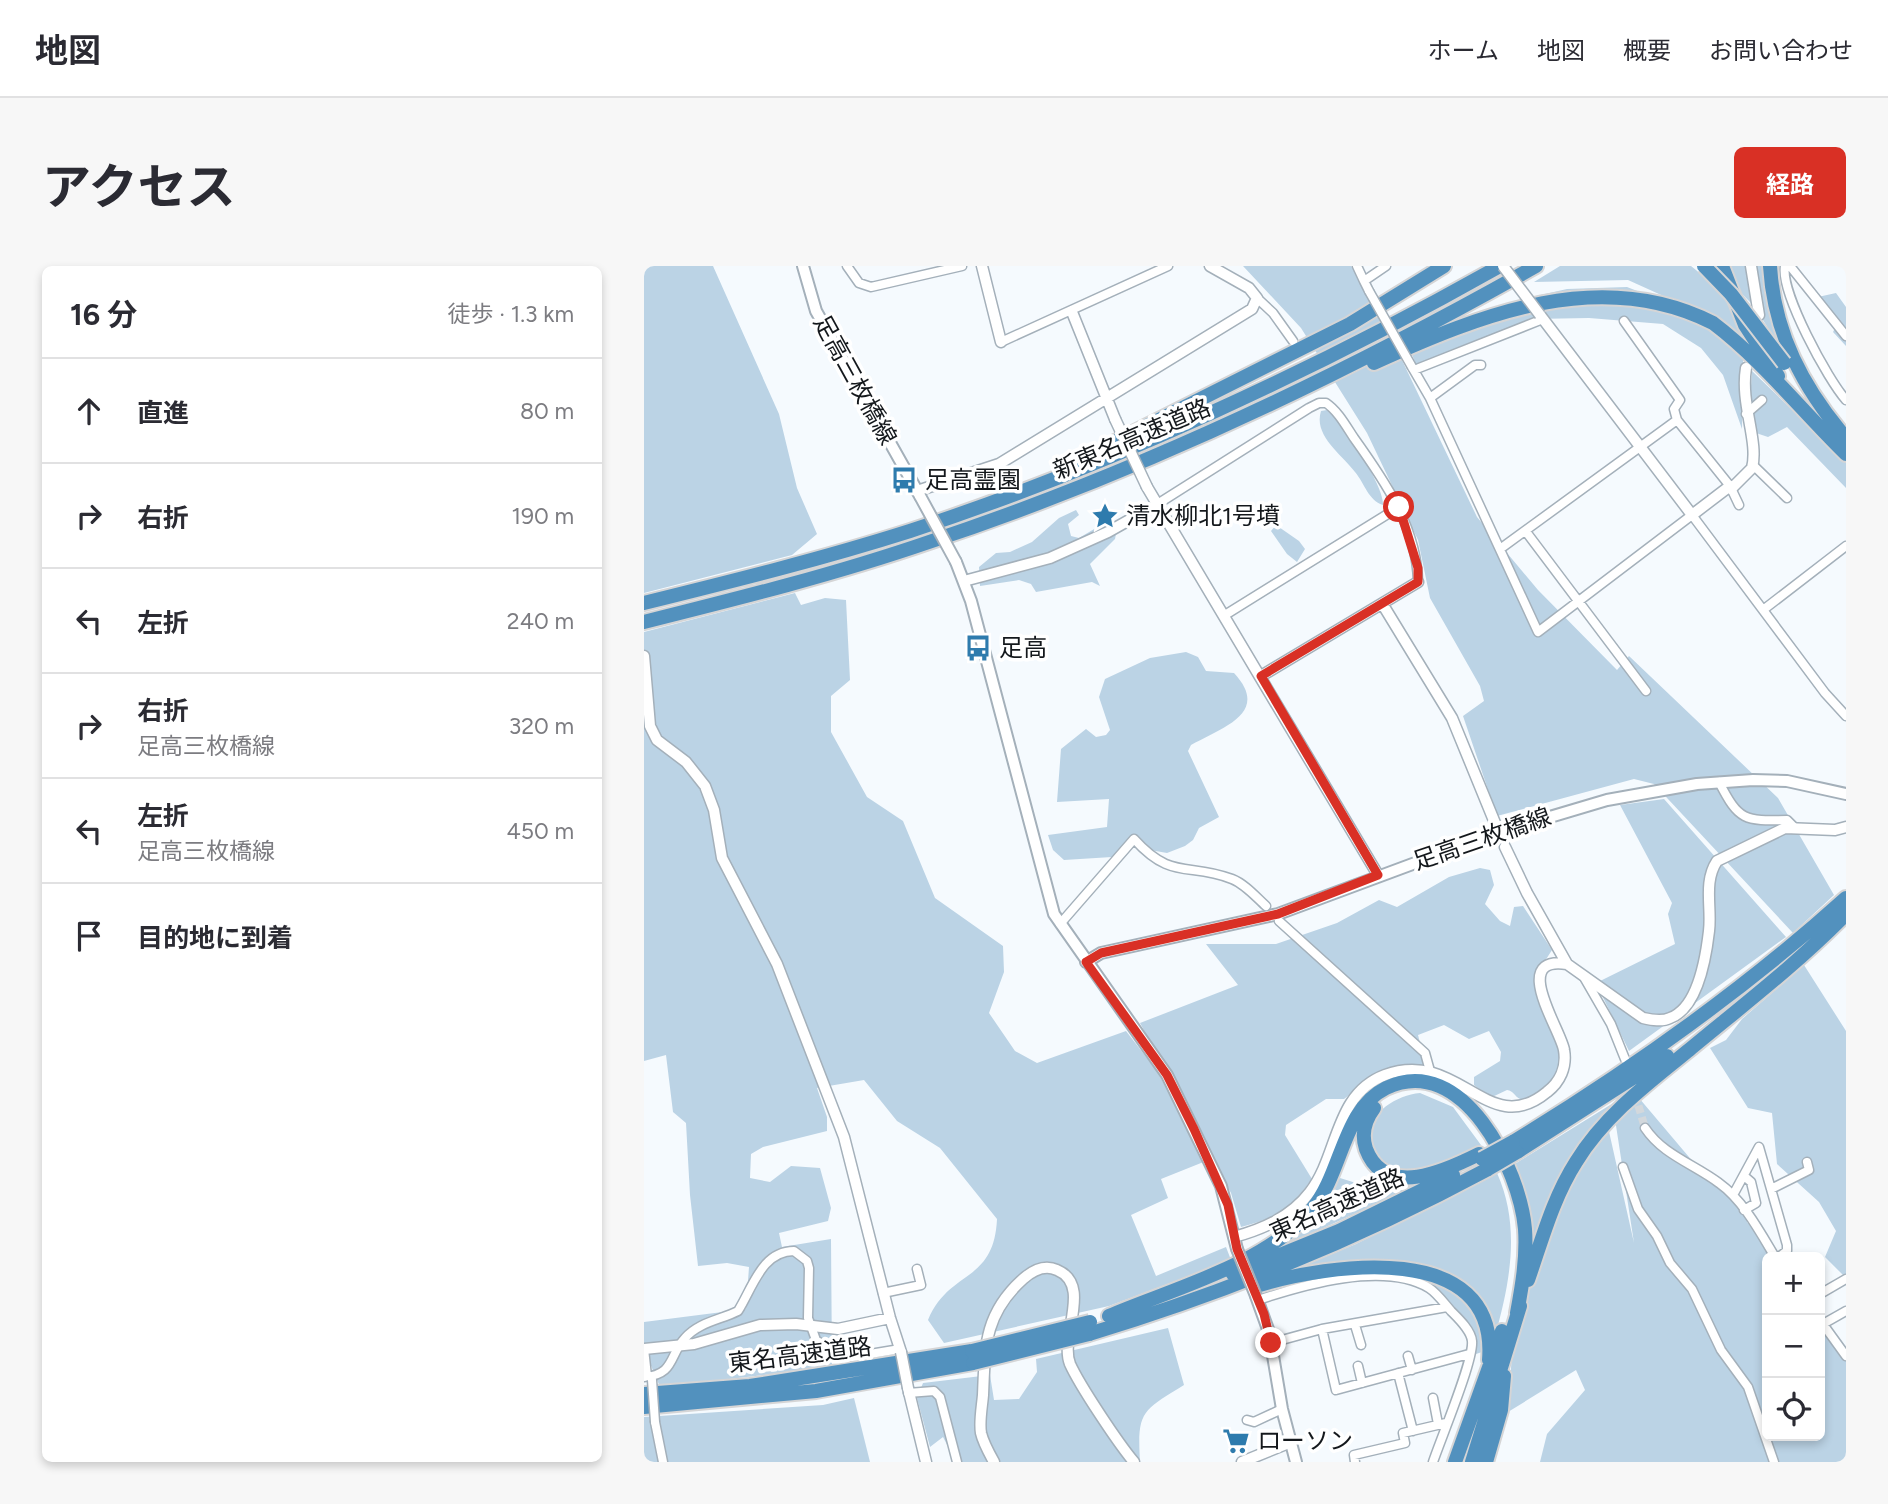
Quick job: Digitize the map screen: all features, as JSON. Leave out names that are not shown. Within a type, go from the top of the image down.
[{"type":"highway","points":[[912,530],[1084,457],[1251,376],[1350,324],[1444,266]]},
{"type":"highway","name":"新東名高速道路","points":[[644,603],[785,569],[912,530],[1088,464],[1339,352],[1501,266]]},
{"type":"highway","name":"新東名高速道路","points":[[644,622],[790,584],[930,542],[1144,460],[1349,365],[1536,266]]},
{"type":"highway","points":[[1704,266],[1788,361],[1814,410],[1846,454]]},
{"type":"highway","points":[[1722,266],[1745,325],[1775,372],[1814,410]]},
{"type":"highway","points":[[1770,266],[1788,361]]},
{"type":"highway","points":[[1144,460],[1269,411],[1516,299],[1574,285],[1614,284],[1691,309],[1732,339],[1846,438]]},
{"type":"highway","name":"東名高速道路","points":[[1513,1144],[1609,1082],[1703,1016],[1846,898]]},
{"type":"highway","points":[[1472,1462],[1517,1313],[1557,1198],[1575,1163],[1595,1134],[1632,1098],[1787,970],[1846,914]]},
{"type":"highway","name":"東名高速道路","points":[[644,1407],[803,1392],[973,1357],[1154,1314],[1342,1242],[1645,1072],[1714,1022],[1846,914]]},
{"type":"highway","points":[[1109,1316],[1243,1260],[1293,1228],[1313,1208],[1332,1179],[1360,1113],[1372,1098],[1387,1088],[1406,1082],[1427,1082],[1447,1088],[1462,1099],[1483,1124],[1507,1164],[1519,1194],[1525,1229],[1525,1265],[1517,1313]]},
{"type":"highway","points":[[1455,1462],[1508,1311],[1517,1256],[1514,1205],[1502,1170],[1469,1117],[1454,1102],[1438,1092],[1419,1088],[1391,1094],[1372,1109],[1366,1122],[1364,1139],[1371,1159],[1382,1170],[1396,1177],[1432,1175],[1483,1161]]},
{"type":"highway","name":"東名高速道路","points":[[1090,1328],[1109,1316],[1274,1259],[1398,1204],[1483,1161]]},
{"type":"highway","points":[[1154,1314],[1310,1272],[1359,1267],[1412,1271],[1457,1286],[1480,1309],[1489,1336],[1487,1374]]},
{"type":"highway","points":[[1486,1462],[1501,1410],[1506,1354]]},
{"type":"highway","name":"東名高速道路","points":[[644,1394],[763,1384],[973,1357]]},
{"type":"main road","name":"足高三枚橋線","points":[[803,266],[816,311],[919,494],[964,581],[1050,900],[1060,923],[1167,1075],[1221,1186],[1237,1249],[1257,1298],[1271,1343],[1282,1409],[1296,1462]]},
{"type":"main road","name":"足高三枚橋線","points":[[1086,962],[1101,953],[1278,914],[1378,875],[1537,819],[1627,796],[1719,782],[1787,781],[1846,794]]},
{"type":"street","points":[[847,266],[859,283],[871,287],[962,266]]},
{"type":"street","points":[[982,266],[1002,342],[1168,266]]},
{"type":"street","points":[[1210,266],[1249,288],[1273,313],[1293,341]]},
{"type":"street","points":[[1357,266],[1430,398],[1538,632],[1730,486]]},
{"type":"street","points":[[1364,281],[1386,266]]},
{"type":"street","points":[[1501,266],[1825,693],[1846,716]]},
{"type":"street","points":[[1751,266],[1759,315]]},
{"type":"street","points":[[1788,266],[1846,336]]},
{"type":"street","points":[[1788,266],[1785,280],[1793,304],[1833,384],[1846,400]]},
{"type":"street","points":[[919,494],[999,464],[1235,322],[1252,309],[1257,298]]},
{"type":"street","points":[[1072,312],[1115,419],[1156,505],[1225,615],[1378,875]]},
{"type":"street","points":[[1413,368],[1541,317]]},
{"type":"street","points":[[1624,321],[1680,400],[1674,409],[1677,420],[1730,486],[1739,505]]},
{"type":"street","points":[[1430,398],[1475,365],[1481,365]]},
{"type":"street","points":[[1730,486],[1731,489],[1742,480],[1753,465],[1754,450],[1743,397],[1746,368]]},
{"type":"street","points":[[1746,414],[1762,400]]},
{"type":"street","points":[[964,581],[1050,558],[1080,546],[1156,505],[1319,403],[1332,407],[1387,484],[1399,507],[1418,568],[1418,582],[1261,676]]},
{"type":"street","points":[[1500,549],[1527,533],[1677,420]]},
{"type":"street","points":[[1753,465],[1787,498]]},
{"type":"street","points":[[1225,615],[1399,507]]},
{"type":"street","points":[[1527,533],[1646,691]]},
{"type":"street","points":[[1763,610],[1846,546]]},
{"type":"street","points":[[1383,605],[1452,718],[1495,823]]},
{"type":"street","points":[[644,656],[650,726],[657,740],[685,762],[705,786],[714,810],[722,858],[777,964],[844,1137],[883,1293],[901,1351],[926,1462]]},
{"type":"street","points":[[1719,782],[1736,813],[1744,818],[1787,820],[1794,827]]},
{"type":"street","points":[[1505,847],[1567,964],[1643,1018],[1658,1020],[1675,1016],[1698,984],[1709,931],[1712,869],[1725,855],[1781,829],[1794,827],[1835,830],[1846,827]]},
{"type":"street","points":[[1060,923],[1134,839],[1150,857],[1178,870],[1208,873],[1238,881],[1266,906]]},
{"type":"street","points":[[1279,921],[1425,1053],[1430,1071]]},
{"type":"street","points":[[1234,1237],[1270,1226],[1310,1193],[1345,1111],[1363,1089],[1385,1075],[1430,1071],[1457,1081],[1491,1104],[1501,1107],[1524,1105],[1547,1093],[1562,1074],[1564,1049],[1540,994],[1539,982],[1548,966],[1567,964]]},
{"type":"street","points":[[1585,979],[1611,1024],[1625,1059]]},
{"type":"street","points":[[1645,1128],[1656,1144],[1690,1163],[1734,1195],[1773,1252]]},
{"type":"street","points":[[1734,1195],[1759,1147],[1787,1245],[1785,1252]]},
{"type":"street","points":[[1771,1189],[1809,1170],[1807,1162]]},
{"type":"street","points":[[1622,1167],[1638,1209],[1670,1263],[1692,1289],[1721,1350],[1748,1387],[1774,1462]]},
{"type":"street","points":[[1744,1176],[1751,1182],[1756,1203],[1744,1210]]},
{"type":"street","points":[[649,1377],[671,1365],[679,1346],[698,1326],[738,1311],[764,1266],[782,1251],[794,1251],[807,1261],[810,1276],[809,1326],[816,1340],[842,1356],[901,1351]]},
{"type":"street","points":[[993,1462],[981,1432],[987,1333],[1005,1297],[1033,1270],[1045,1268],[1057,1270],[1069,1279],[1073,1291],[1074,1305],[1068,1332],[1069,1362],[1135,1462]]},
{"type":"street","points":[[883,1293],[921,1285],[917,1269]]},
{"type":"street","points":[[1257,1298],[1321,1280],[1370,1277],[1416,1282],[1431,1289],[1469,1332],[1472,1341],[1467,1370],[1442,1423],[1433,1462]]},
{"type":"street","points":[[1825,1291],[1846,1279]]},
{"type":"street","points":[[1271,1343],[1322,1329],[1447,1307]]},
{"type":"street","points":[[1825,1320],[1846,1311]]},
{"type":"street","points":[[663,1462],[654,1422],[644,1348],[679,1346],[760,1325],[849,1328],[890,1318]]},
{"type":"street","points":[[1355,1325],[1361,1345]]},
{"type":"street","points":[[1825,1327],[1846,1356]]},
{"type":"street","points":[[1322,1329],[1336,1390],[1469,1354]]},
{"type":"street","points":[[1408,1356],[1412,1370]]},
{"type":"street","points":[[1357,1366],[1362,1383]]},
{"type":"street","points":[[1398,1374],[1413,1431]]},
{"type":"street","points":[[908,1391],[934,1391],[940,1397],[957,1462]]},
{"type":"street","points":[[1433,1398],[1442,1423]]},
{"type":"street","points":[[1247,1420],[1254,1422],[1282,1409]]},
{"type":"street","points":[[1355,1462],[1354,1455],[1405,1443],[1403,1433],[1442,1423]]},
{"type":"street","points":[[1242,1462],[1290,1442]]},
{"type":"shaded area","points":[[644,266],[713,266],[779,414],[797,488],[817,534],[792,555],[644,593]]},
{"type":"shaded area","points":[[1243,266],[1351,266],[1389,333],[1477,517],[1538,590],[1617,670],[1629,656],[1778,798],[1834,895],[1793,933],[1654,784],[1634,779],[1497,816],[1463,716],[1484,701],[1480,686],[1430,598],[1418,540],[1367,433],[1301,328]]},
{"type":"shaded area","points":[[1560,266],[1691,266],[1711,283],[1727,302],[1751,346],[1712,318],[1628,280],[1534,282]]},
{"type":"shaded area","points":[[1726,266],[1766,266],[1785,355],[1754,306],[1730,282]]},
{"type":"shaded area","points":[[1627,287],[1659,300],[1704,324],[1743,359],[1742,429],[1723,375],[1701,348],[1663,324],[1589,318],[1534,319],[1417,367],[1411,352],[1519,300],[1567,289]]},
{"type":"shaded area","points":[[1836,293],[1846,307],[1846,346],[1833,332],[1836,326],[1818,297]]},
{"type":"shaded area","points":[[1752,371],[1846,462],[1846,488],[1787,427],[1768,437],[1756,433],[1750,400]]},
{"type":"shaded area","points":[[1327,410],[1362,456],[1377,484],[1383,505],[1370,496],[1355,472],[1325,437],[1320,420],[1321,411]]},
{"type":"shaded area","points":[[1076,510],[1079,515],[1068,524],[1071,536],[1079,538],[1101,525],[1113,523],[1117,529],[1115,539],[1090,564],[1100,586],[1092,582],[1036,592],[1031,584],[1019,580],[980,586],[979,567],[996,553],[1010,552],[1032,542],[1059,518]]},
{"type":"shaded area","points":[[1276,525],[1299,541],[1305,549],[1297,562],[1287,554],[1271,531]]},
{"type":"shaded area","points":[[795,593],[801,605],[825,598],[846,600],[850,680],[831,696],[831,732],[867,797],[903,821],[935,898],[1003,946],[1004,972],[989,1013],[1015,1051],[1037,1063],[1126,1031],[1157,1071],[1206,1161],[1161,1179],[1168,1198],[1131,1215],[1156,1276],[1226,1247],[1231,1260],[1109,1306],[944,1343],[928,1320],[947,1292],[979,1266],[988,1255],[994,1240],[997,1219],[940,1148],[897,1121],[864,1080],[817,1088],[827,1117],[827,1131],[763,1147],[751,1154],[750,1178],[770,1182],[791,1166],[820,1168],[831,1208],[828,1221],[779,1233],[782,1247],[831,1239],[832,1367],[660,1387],[644,1349],[644,1322],[746,1309],[749,1267],[727,1263],[698,1266],[686,1123],[673,1112],[666,1055],[644,1061],[644,632]]},
{"type":"shaded area","points":[[1186,652],[1198,657],[1206,671],[1234,673],[1244,687],[1247,699],[1245,709],[1238,717],[1191,745],[1188,751],[1219,817],[1199,828],[1193,840],[1185,846],[1167,853],[1150,850],[1136,837],[1112,857],[1064,860],[1053,850],[1048,835],[1107,827],[1109,799],[1057,802],[1061,749],[1086,729],[1096,737],[1106,735],[1110,730],[1099,697],[1105,679],[1150,658]]},
{"type":"shaded area","points":[[1664,799],[1786,937],[1629,1051],[1596,983],[1675,944],[1668,914],[1672,903],[1620,805]]},
{"type":"shaded area","points":[[1480,868],[1490,870],[1494,885],[1485,904],[1500,921],[1510,926],[1514,907],[1523,906],[1552,950],[1534,978],[1560,1052],[1559,1067],[1553,1080],[1525,1099],[1520,1099],[1507,1090],[1490,1098],[1474,1085],[1474,1077],[1500,1061],[1501,1052],[1489,1031],[1469,1039],[1444,1025],[1418,1035],[1426,1067],[1380,1072],[1344,1099],[1326,1099],[1286,1125],[1285,1135],[1312,1179],[1297,1198],[1281,1211],[1241,1227],[1231,1193],[1140,1023],[1238,985],[1206,944],[1276,944],[1337,923],[1379,900],[1397,907],[1449,877]]},
{"type":"shaded area","points":[[1804,965],[1846,1031],[1846,1278],[1825,1257],[1836,1231],[1819,1202],[1777,1164],[1772,1113],[1748,1108],[1710,1048],[1726,1040],[1742,1019]]},
{"type":"shaded area","points":[[1420,1093],[1453,1107],[1481,1145],[1437,1168],[1397,1172],[1376,1155],[1370,1132],[1373,1122],[1387,1105]]},
{"type":"shaded area","points":[[1623,1097],[1590,1133],[1531,1254],[1513,1165]]},
{"type":"shaded area","points":[[1639,1098],[1705,1176],[1718,1182],[1750,1219],[1747,1222],[1772,1252],[1762,1252],[1762,1441],[1825,1441],[1825,1329],[1846,1360],[1846,1462],[1540,1462],[1547,1434],[1585,1390],[1576,1370],[1508,1412],[1514,1324],[1559,1202],[1608,1127],[1634,1243],[1615,1119]]},
{"type":"shaded area","points":[[1373,1171],[1427,1181],[1286,1245],[1309,1222],[1340,1178],[1356,1183],[1365,1181]]},
{"type":"shaded area","points":[[1497,1173],[1509,1213],[1511,1254],[1505,1296],[1495,1336],[1491,1318],[1474,1295],[1370,1262],[1336,1263],[1291,1271],[1356,1244]]},
{"type":"shaded area","points":[[1421,1278],[1452,1288],[1481,1318],[1482,1352],[1476,1354],[1469,1331],[1457,1310]]},
{"type":"shaded area","points":[[1168,1328],[1184,1385],[1145,1414],[1140,1432],[1140,1462],[956,1462],[943,1437],[930,1447],[917,1398],[923,1383],[990,1375],[994,1400],[1019,1399],[1037,1372],[1036,1359]]},
{"type":"shaded area","points":[[854,1398],[870,1462],[644,1462],[644,1417],[823,1405]]},
{"type":"tunnel","points":[[1635,1094],[1645,1128]]},
{"type":"place","name":"足高霊園","points":[[904,480]]},
{"type":"place","name":"清水柳北1号墳","points":[[1105,516]]},
{"type":"place","name":"足高","points":[[978,648]]},
{"type":"place","name":"ローソン","points":[[1236,1441]]},
{"type":"route","points":[[1271,1343],[1264,1314],[1237,1249],[1228,1205],[1194,1129],[1167,1075],[1086,962],[1101,953],[1278,914],[1378,875],[1261,676],[1418,582],[1418,568],[1399,507]]}]
